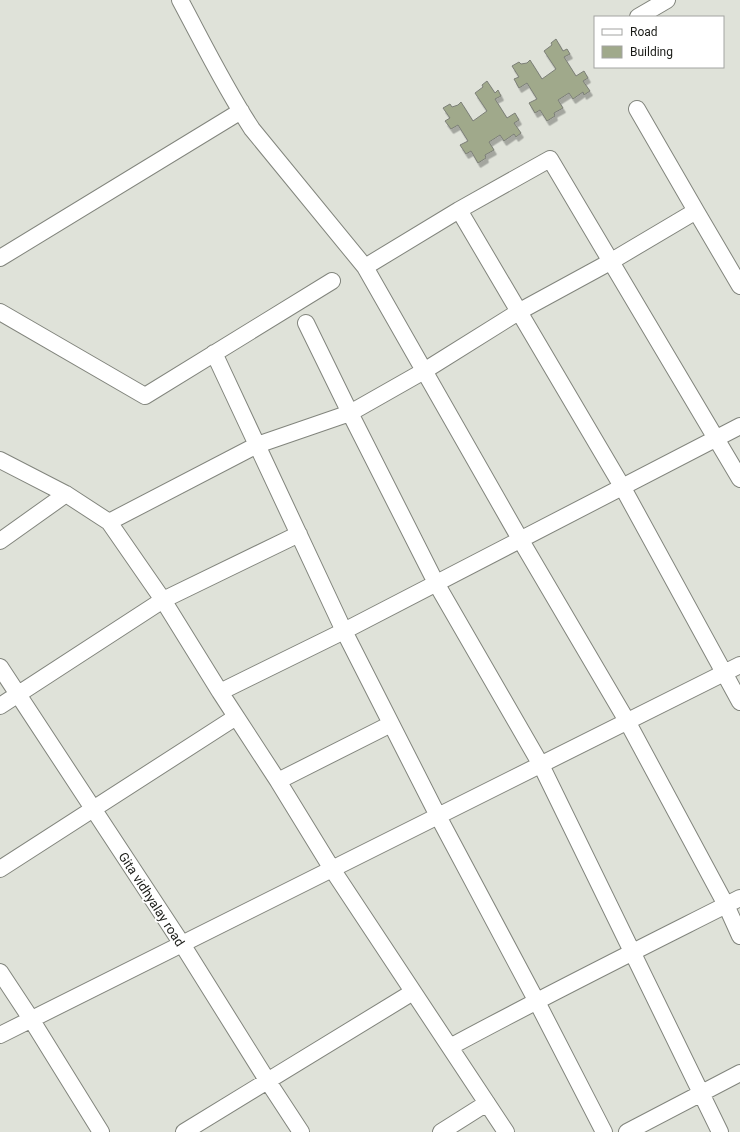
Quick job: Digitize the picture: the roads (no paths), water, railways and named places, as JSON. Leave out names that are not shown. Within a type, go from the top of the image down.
[{"type":"street","points":[[180,0],[240,111],[252,129],[366,267],[520,539],[628,721],[726,906],[740,936]]},
{"type":"street","points":[[640,16],[667,0]]},
{"type":"street","points":[[637,109],[740,286]]},
{"type":"street","points":[[0,258],[240,111]]},
{"type":"street","points":[[366,267],[460,210],[550,160],[740,479]]},
{"type":"street","points":[[460,210],[623,488],[740,702]]},
{"type":"street","points":[[109,522],[257,445],[350,413],[424,371],[520,312],[610,262],[696,211]]},
{"type":"street","points":[[0,312],[145,396],[332,281]]},
{"type":"street","points":[[306,323],[436,583],[541,765],[700,1094],[720,1132]]},
{"type":"street","points":[[214,353],[344,631],[438,816],[604,1132]]},
{"type":"street","points":[[220,692],[344,631],[520,539],[623,488],[740,426]]},
{"type":"street","points":[[0,460],[66,494],[109,522],[163,600],[332,869],[506,1132]]},
{"type":"street","points":[[0,541],[66,494]]},
{"type":"street","points":[[0,706],[163,600],[299,534]]},
{"type":"street","points":[[0,1034],[740,665]]},
{"type":"street","name":"Gita vidhyalay road","points":[[0,667],[182,944],[301,1132]]},
{"type":"street","points":[[0,869],[236,717]]},
{"type":"street","points":[[278,781],[392,724]]},
{"type":"street","points":[[450,1047],[536,1000],[633,953],[740,898]]},
{"type":"street","points":[[0,972],[101,1132]]},
{"type":"street","points":[[184,1132],[413,992]]},
{"type":"street","points":[[627,1132],[740,1073]]},
{"type":"street","points":[[441,1132],[487,1103]]}]
